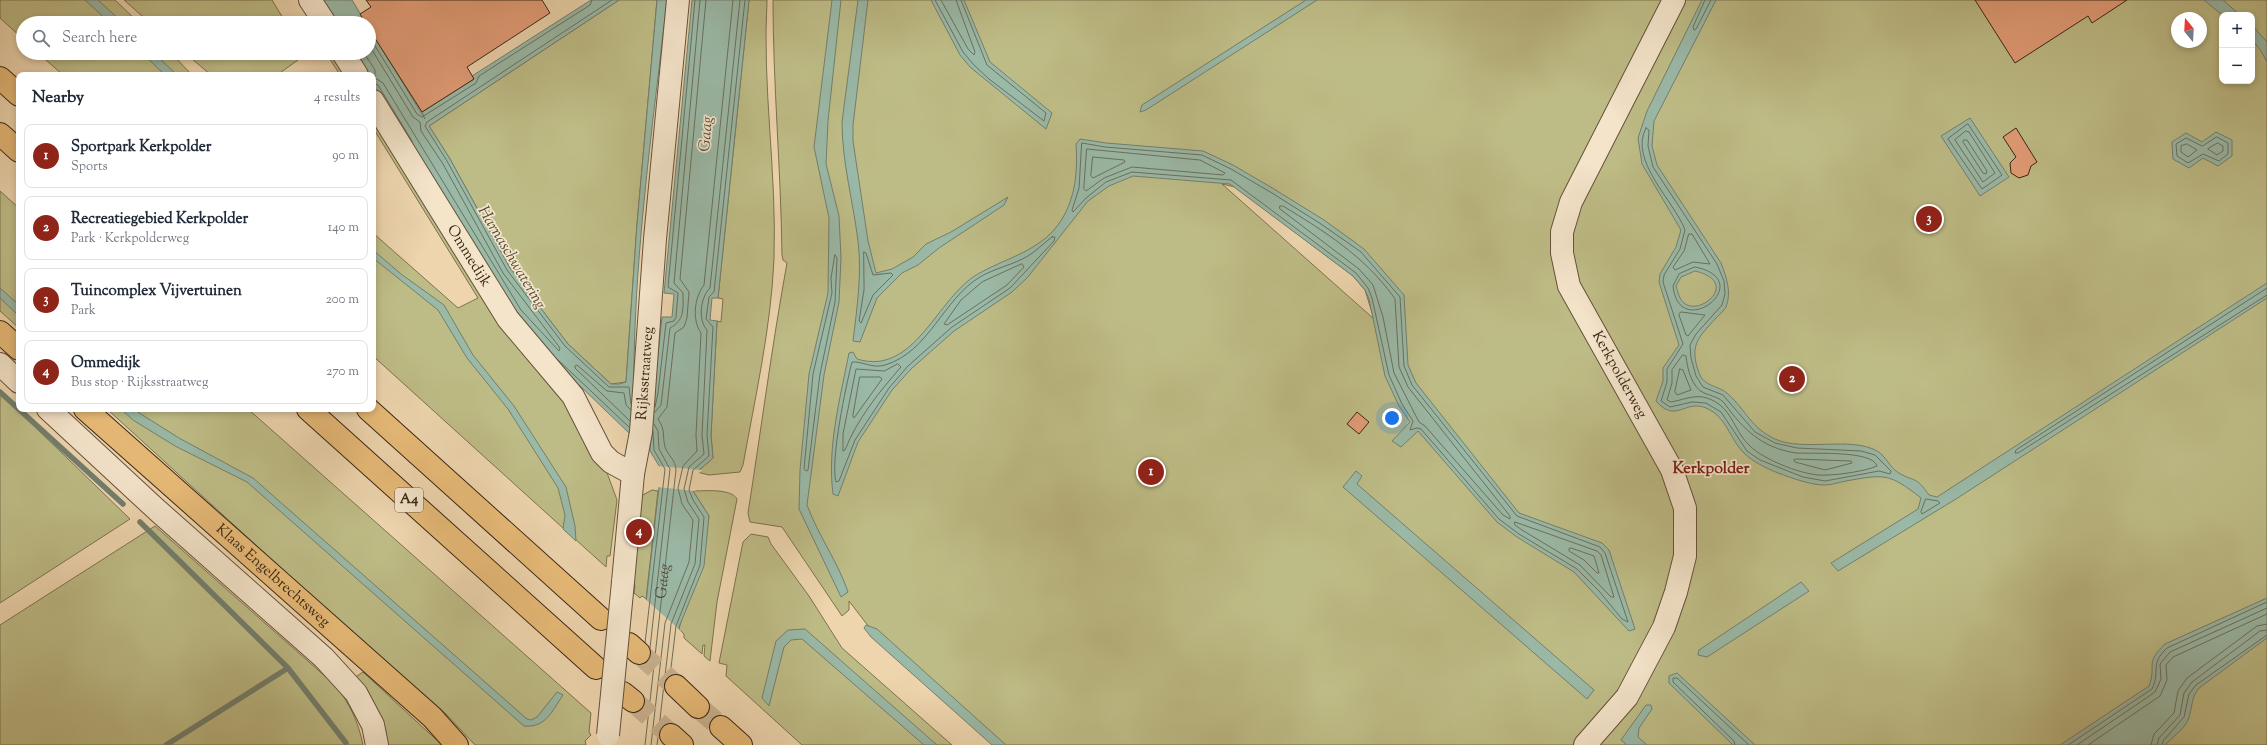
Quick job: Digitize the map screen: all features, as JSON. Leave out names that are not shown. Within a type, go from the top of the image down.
[{"type":"main road","points":[[0,78],[16,92]]},
{"type":"main road","points":[[0,134],[16,148]]},
{"type":"main road","points":[[0,332],[16,347]]},
{"type":"main road","name":"Klaas Engelbrechtsweg","points":[[88,412],[432,717],[457,745]]},
{"type":"main road","name":"A4","points":[[311,412],[596,668]]},
{"type":"main road","name":"A4","points":[[371,412],[601,619]]},
{"type":"main road","points":[[676,686],[698,706]]},
{"type":"main road","points":[[721,727],[741,745]]},
{"type":"street","points":[[310,0],[320,16]]},
{"type":"street","name":"Rijksstraatweg","points":[[606,740],[633,474],[641,432],[644,403],[655,239],[678,0]]},
{"type":"street","name":"Kerkpolderweg","points":[[1585,745],[1627,697],[1664,627],[1676,592],[1685,556],[1685,508],[1672,470],[1568,286],[1562,253],[1562,232],[1571,202],[1674,0]]},
{"type":"street","points":[[347,60],[355,72]]},
{"type":"street","name":"Ommedijk","points":[[376,106],[508,319],[573,396],[602,452],[612,462],[633,474]]},
{"type":"street","points":[[0,364],[16,379]]},
{"type":"street","name":"Klaas Engelbrechtsweg","points":[[51,412],[157,510],[324,658],[356,693],[373,725],[377,745]]},
{"type":"shaded area","points":[[0,0],[115,0],[132,16],[16,16],[16,33],[0,18]]},
{"type":"shaded area","points":[[124,0],[272,0],[282,16],[142,16]]},
{"type":"shaded area","points":[[619,0],[657,0],[637,224],[626,382],[611,384],[568,344],[510,268],[450,159],[429,126]]},
{"type":"shaded area","points":[[749,0],[767,0],[766,65],[774,227],[774,259],[770,311],[743,465],[740,472],[709,475],[697,472],[713,458],[711,435],[717,321],[721,322],[723,299],[718,298]]},
{"type":"shaded area","points":[[773,0],[2267,0],[2267,745],[1002,745],[869,627],[849,601],[849,610],[842,616],[782,527],[750,522],[748,513],[771,356],[787,263],[783,260],[782,255]],"holes":[[[1222,184],[1235,187],[1353,276],[1365,290],[1374,319]]]},
{"type":"shaded area","points":[[46,60],[178,60],[189,72],[60,72]]},
{"type":"shaded area","points":[[193,60],[298,60],[281,72],[207,72]]},
{"type":"shaded area","points":[[330,60],[343,60],[350,72],[338,72]]},
{"type":"shaded area","points":[[376,112],[569,399],[606,470],[617,500],[610,556],[607,556],[606,567],[376,359],[376,236],[458,308],[478,298],[376,133]]},
{"type":"shaded area","points":[[0,191],[16,205],[16,325],[0,311]]},
{"type":"shaded area","points":[[0,393],[16,409],[16,412],[20,412],[130,519],[0,603]]},
{"type":"shaded area","points":[[110,412],[251,412],[591,713],[589,732],[591,735],[585,741],[586,745],[475,745],[446,714],[338,620]]},
{"type":"shaded area","points":[[652,490],[658,491],[646,599],[642,596],[640,598],[634,593],[635,585],[632,585],[641,496]]},
{"type":"shaded area","points":[[693,491],[729,493],[734,495],[737,499],[717,602],[710,661],[704,656],[705,645],[703,645],[702,654],[684,638],[684,634],[679,629],[709,516]]},
{"type":"shaded area","points":[[155,526],[335,685],[353,713],[359,728],[363,745],[0,745],[0,625]]},
{"type":"shaded area","points":[[751,534],[768,537],[771,544],[809,596],[842,648],[952,745],[802,745],[726,676],[727,665],[719,663],[743,542]]},
{"type":"shaded area","points":[[363,672],[442,745],[385,745],[354,678]]},
{"type":"water","points":[[85,0],[98,0],[115,16],[102,16]]},
{"type":"water","points":[[322,0],[352,0],[362,16],[332,16]]},
{"type":"water","name":"Gaag","points":[[591,0],[619,0],[429,126],[450,159],[510,268],[568,344],[611,384],[626,382],[637,224],[657,0],[667,0],[644,201],[636,301],[634,402],[654,393],[662,317],[672,317],[674,294],[664,293],[692,0],[749,0],[718,298],[712,298],[710,320],[717,321],[711,435],[713,458],[697,472],[693,491],[709,516],[704,566],[679,627],[666,745],[630,745],[661,469],[650,451],[650,432],[632,431],[629,433],[552,359],[514,316],[376,90],[376,72],[365,72],[358,60],[376,60],[376,39],[425,119],[422,112],[474,79],[472,76]]},
{"type":"water","points":[[832,0],[841,0],[828,121],[826,164],[839,216],[841,258],[839,302],[824,375],[807,505],[844,581],[848,592],[841,597],[799,509],[800,470],[809,374],[828,293],[829,218],[814,147]]},
{"type":"water","points":[[858,0],[868,0],[853,125],[853,141],[868,241],[876,273],[892,269],[913,257],[926,244],[951,232],[1008,197],[1004,205],[939,248],[918,265],[902,273],[877,298],[860,342],[853,341],[858,291],[859,253],[842,137],[842,122]]},
{"type":"water","points":[[931,0],[964,0],[990,62],[1052,113],[1046,129],[970,67],[960,55]]},
{"type":"water","points":[[1306,0],[1317,0],[1146,110],[1140,112],[1142,105]]},
{"type":"water","points":[[1702,0],[1716,0],[1654,121],[1652,146],[1657,165],[1721,263],[1728,284],[1728,301],[1726,307],[1704,331],[1697,342],[1695,355],[1701,378],[1728,394],[1754,424],[1767,435],[1786,443],[1813,445],[1854,445],[1877,451],[1896,471],[1918,482],[1929,495],[1937,497],[2267,283],[2267,298],[1956,499],[1838,571],[1831,563],[1918,509],[1921,498],[1901,484],[1886,478],[1870,477],[1843,481],[1830,485],[1819,485],[1807,483],[1778,473],[1764,467],[1744,453],[1723,422],[1713,412],[1699,406],[1669,411],[1663,408],[1656,401],[1663,381],[1663,368],[1679,345],[1659,282],[1660,274],[1676,247],[1681,230],[1642,164],[1638,138],[1647,111]],"holes":[[[1695,271],[1708,276],[1715,283],[1716,290],[1713,296],[1707,302],[1699,305],[1691,306],[1684,303],[1676,286],[1681,277]]]},
{"type":"water","points":[[2204,0],[2223,0],[2237,12],[2219,12]]},
{"type":"water","points":[[2255,28],[2267,42],[2267,62],[2255,44]]},
{"type":"water","points":[[149,60],[161,60],[174,72],[162,72]]},
{"type":"water","points":[[1970,118],[2009,177],[1980,196],[1941,136]]},
{"type":"water","points":[[2216,132],[2232,140],[2232,156],[2218,166],[2203,158],[2189,168],[2173,159],[2172,142],[2186,133],[2202,142]]},
{"type":"water","points":[[1080,139],[1106,143],[1203,151],[1233,165],[1274,189],[1324,220],[1364,249],[1404,295],[1408,365],[1416,383],[1519,513],[1602,543],[1609,550],[1635,629],[1629,631],[1574,572],[1517,537],[1497,522],[1418,431],[1401,447],[1392,441],[1410,422],[1399,406],[1385,376],[1369,299],[1365,290],[1353,276],[1230,184],[1133,176],[1109,186],[1088,201],[1027,278],[1012,292],[954,331],[911,369],[892,390],[858,442],[838,496],[833,494],[832,459],[835,423],[849,353],[853,352],[857,359],[877,361],[895,357],[910,346],[924,332],[963,285],[978,274],[1028,250],[1046,238],[1061,220],[1071,200],[1074,189],[1076,167],[1076,144]]},
{"type":"water","points":[[376,253],[401,274],[444,305],[473,355],[514,406],[566,487],[575,526],[576,541],[563,529],[565,515],[558,488],[508,409],[467,358],[438,310],[376,260]]},
{"type":"water","points":[[0,288],[16,302],[16,313],[0,298]]},
{"type":"water","points":[[124,412],[138,412],[179,438],[253,478],[527,719],[531,720],[537,717],[557,692],[563,695],[552,712],[538,724],[524,726],[247,482],[175,446],[133,420]]},
{"type":"water","points":[[1356,471],[1362,476],[1357,484],[1594,690],[1587,699],[1343,487]]},
{"type":"water","points":[[1801,582],[1809,591],[1707,657],[1698,655],[1699,650]]},
{"type":"water","points":[[2267,598],[2267,638],[2199,688],[2194,696],[2190,716],[2186,724],[2165,745],[2060,745],[2149,686],[2153,661],[2155,656],[2165,644]]},
{"type":"water","points":[[866,625],[877,629],[1006,745],[992,745],[871,637],[864,628]]},
{"type":"water","points":[[805,629],[937,745],[924,745],[802,639],[791,640],[784,647],[769,706],[762,698],[776,641],[788,630]]},
{"type":"water","points":[[1677,673],[1755,745],[1733,745],[1669,683],[1669,676]]},
{"type":"water","points":[[1646,705],[1651,705],[1652,709],[1639,728],[1638,737],[1647,745],[1627,745],[1621,740]]},
{"type":"pier","points":[[657,466],[702,470],[699,473],[695,491],[657,487],[659,469]]},
{"type":"pier","points":[[644,598],[681,631],[668,745],[628,745]]},
{"type":"building","points":[[366,0],[542,0],[550,13],[467,67],[474,79],[422,112],[376,40],[376,16],[361,16],[360,14],[371,7]]},
{"type":"building","points":[[1975,0],[2127,0],[2092,23],[2088,16],[2015,63]]},
{"type":"building","points":[[2016,128],[2037,162],[2031,166],[2028,175],[2019,178],[2011,173],[2010,163],[2016,157],[2003,137]]},
{"type":"building","points":[[1357,412],[1369,422],[1359,434],[1347,424]]},
{"type":"waterway","points":[[0,392],[16,407]]},
{"type":"waterway","points":[[22,412],[123,504]]},
{"type":"waterway","points":[[140,522],[288,668],[346,743],[346,745]]},
{"type":"waterway","points":[[166,745],[288,668]]},
{"type":"tunnel","points":[[639,653],[676,686]]},
{"type":"tunnel","points":[[633,701],[671,735]]},
{"type":"tunnel","points":[[698,707],[721,727]]},
{"type":"place","name":"Tuincomplex Vijvertuinen","points":[[1929,219]]},
{"type":"place","name":"Recreatiegebied Kerkpolder","points":[[1792,379]]},
{"type":"place","name":"Sportpark Kerkpolder","points":[[1151,472]]},
{"type":"place","name":"Ommedijk","points":[[639,532]]},
{"type":"district","name":"Kerkpolder","points":[[1711,469]]},
{"type":"water label","name":"Harnaschwatering","points":[[511,258]]}]
